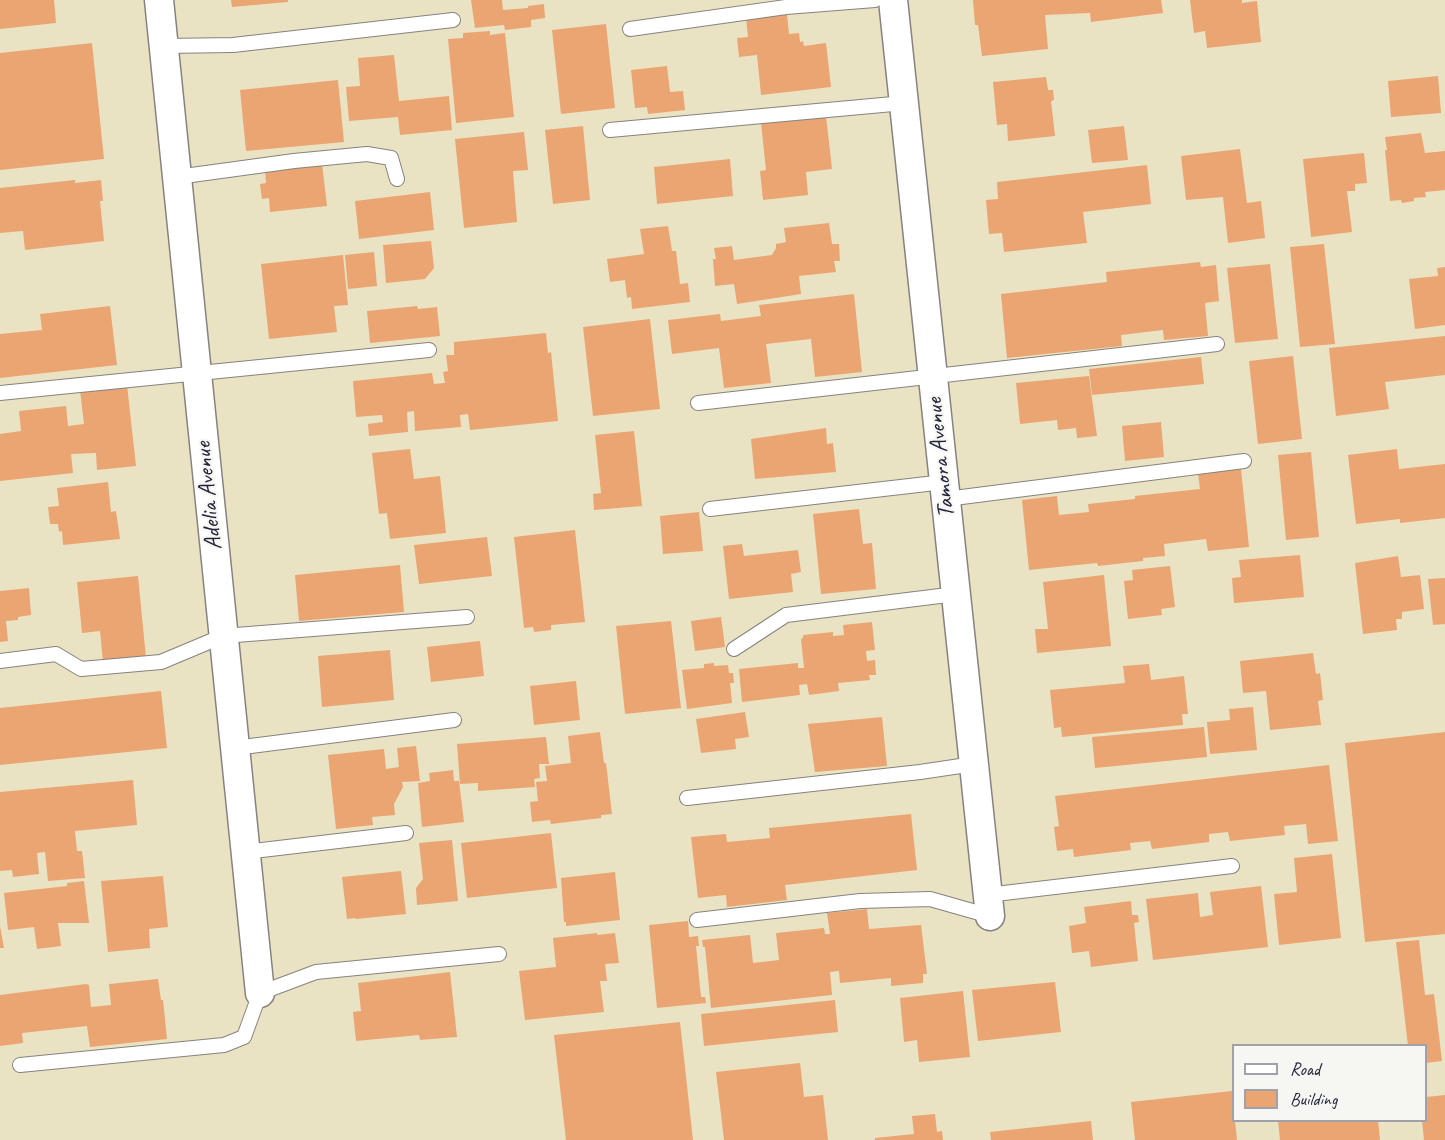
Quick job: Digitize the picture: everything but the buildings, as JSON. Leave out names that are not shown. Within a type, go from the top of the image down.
[{"type":"street","name":"Adelia Avenue","points":[[159,0],[260,993]]},
{"type":"street","name":"Tamora Avenue","points":[[893,0],[988,906]]},
{"type":"lane","points":[[630,29],[786,7],[875,0]]},
{"type":"lane","points":[[164,46],[233,45],[453,20]]},
{"type":"lane","points":[[610,130],[904,103]]},
{"type":"lane","points":[[177,177],[294,161],[367,154],[391,158],[397,178]]},
{"type":"lane","points":[[698,403],[1217,344]]},
{"type":"lane","points":[[0,393],[429,350]]},
{"type":"lane","points":[[710,509],[945,490],[1244,461]]},
{"type":"lane","points":[[734,650],[786,615],[956,594]]},
{"type":"lane","points":[[0,661],[56,654],[81,669],[160,662],[223,636],[467,617]]},
{"type":"lane","points":[[235,748],[454,720]]},
{"type":"lane","points":[[687,798],[909,774],[974,764]]},
{"type":"lane","points":[[245,852],[406,833]]},
{"type":"lane","points":[[697,920],[860,901],[930,899],[988,906],[1232,866]]},
{"type":"lane","points":[[20,1065],[224,1046],[244,1037],[260,993],[316,972],[499,954]]}]
